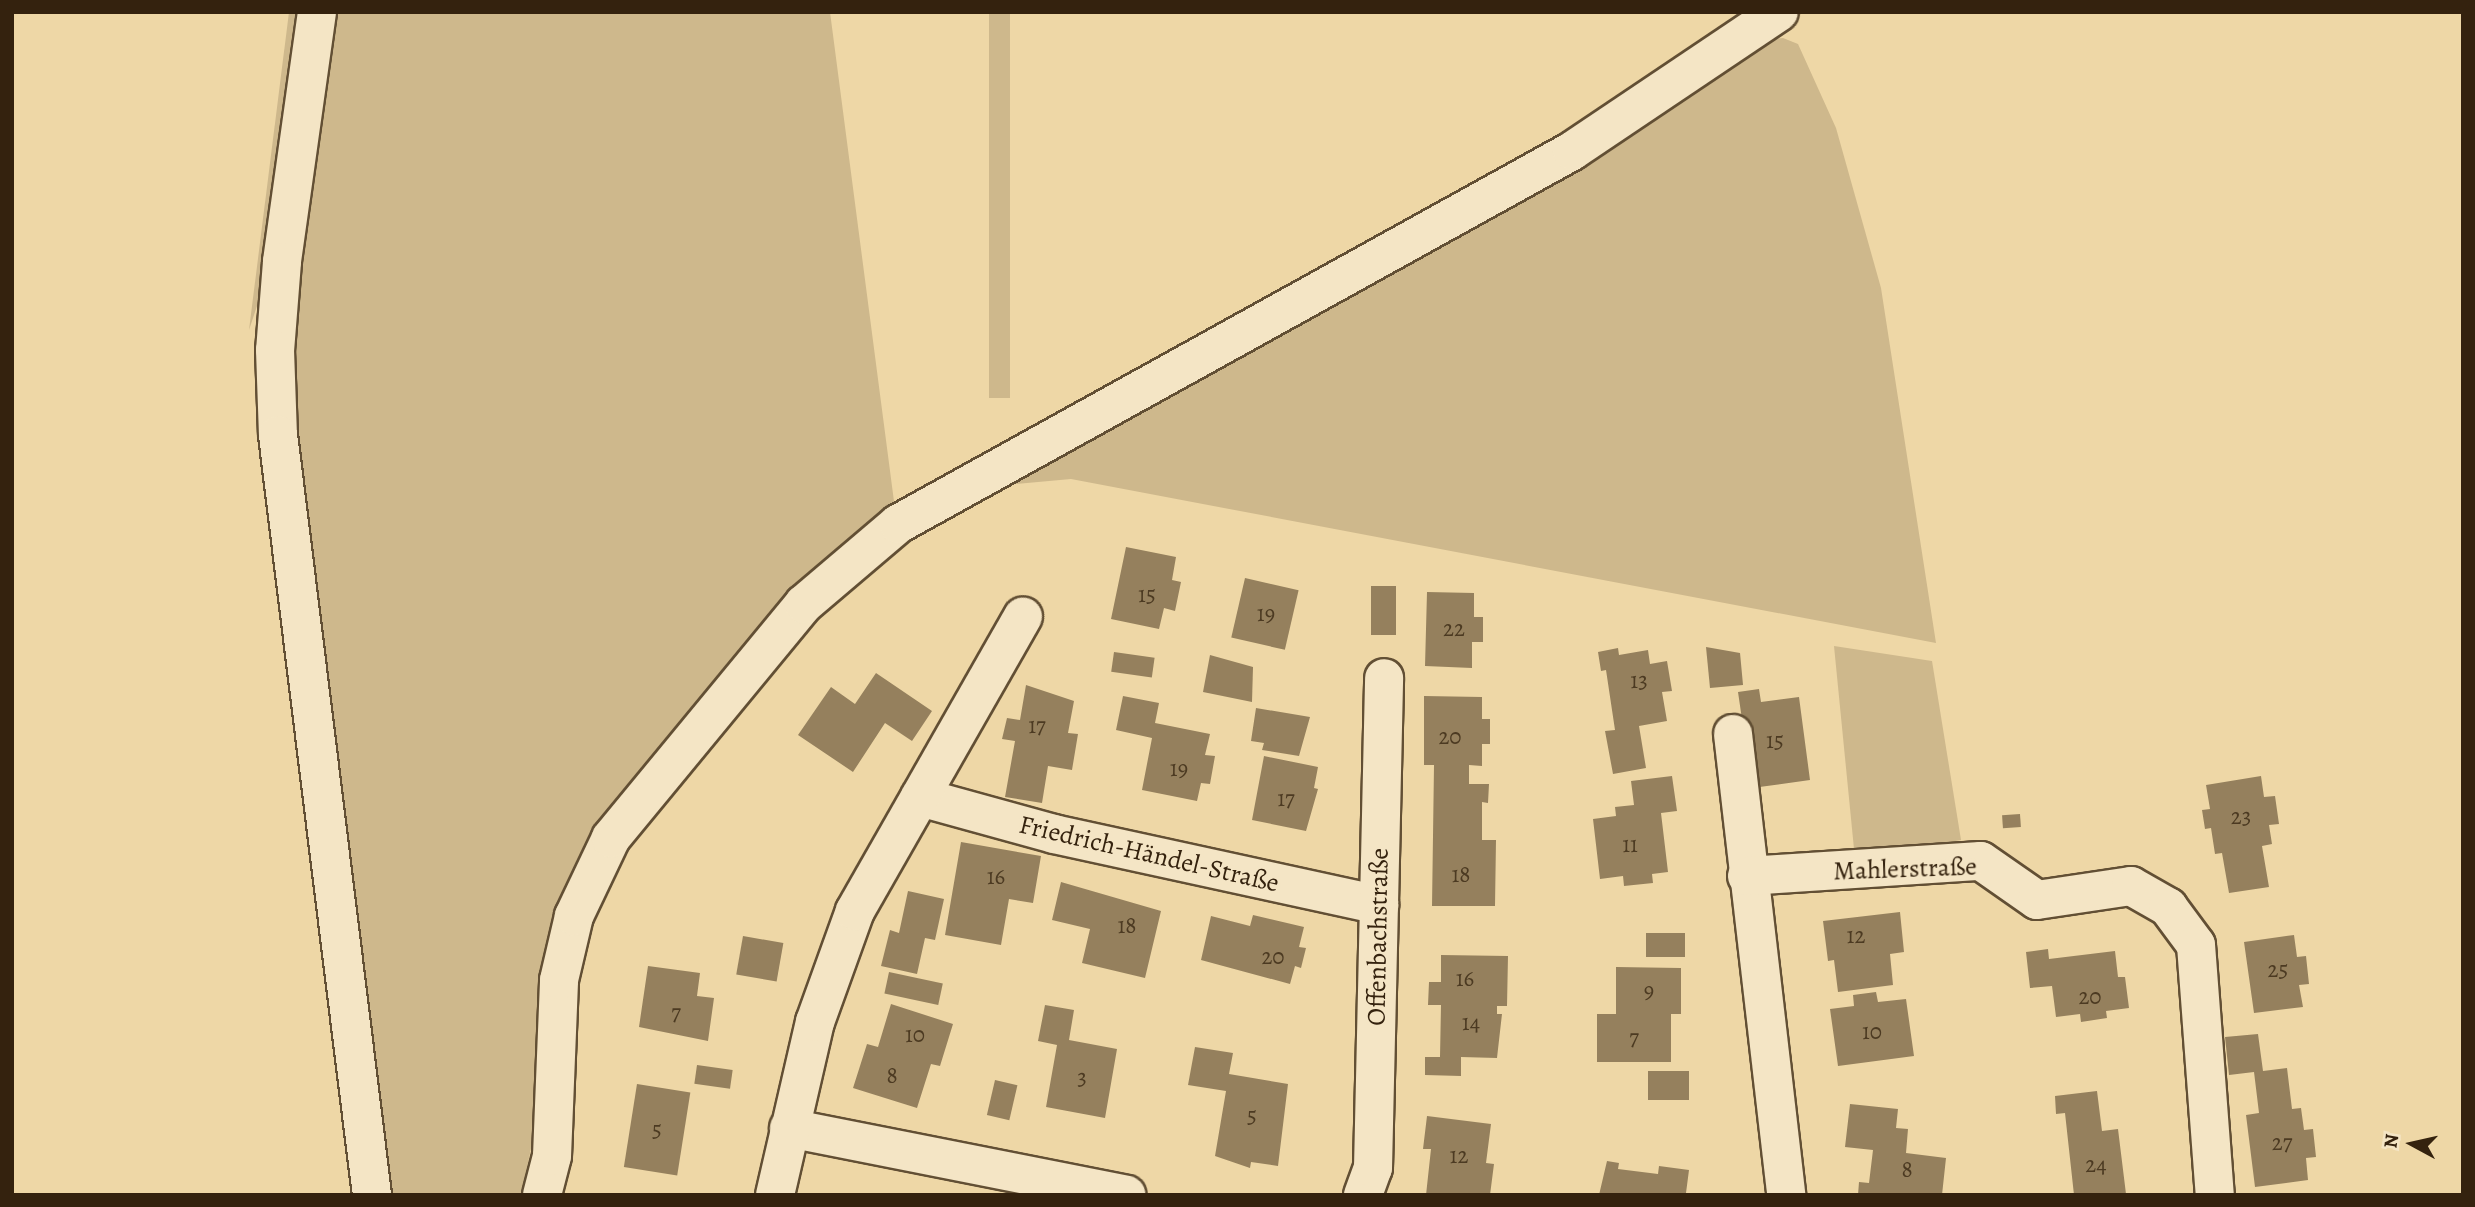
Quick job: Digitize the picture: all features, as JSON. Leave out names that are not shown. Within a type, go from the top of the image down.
[{"type":"street","points":[[317,12],[282,262],[275,350],[278,435],[372,1195]]},
{"type":"street","points":[[542,1195],[552,1156],[559,980],[574,916],[611,838],[804,604],[898,524],[1572,151],[1779,12]]},
{"type":"street","points":[[775,1195],[815,1022],[855,911],[1023,616]]},
{"type":"street","name":"Offenbachstraße","points":[[1363,1195],[1373,1168],[1384,678]]},
{"type":"street","points":[[1733,734],[1747,876],[1786,1195]]},
{"type":"street","name":"Friedrich-Händel-Straße","points":[[920,797],[1054,834],[1379,905]]},
{"type":"street","name":"Mahlerstraße","points":[[1747,876],[1981,861],[2037,900],[2131,886],[2168,907],[2196,945],[2215,1195]]},
{"type":"street","points":[[789,1128],[1126,1195]]},
{"type":"shaded area","points":[[289,12],[307,12],[272,261],[249,330]]},
{"type":"shaded area","points":[[325,12],[830,12],[895,509],[599,834],[521,1195],[381,1195],[286,353]]},
{"type":"shaded area","points":[[989,12],[1010,12],[1010,398],[989,398]]},
{"type":"shaded area","points":[[1783,38],[1798,44],[1836,128],[1881,288],[1936,643],[1071,479],[984,487],[1765,40]]},
{"type":"shaded area","points":[[1834,646],[1932,661],[1961,840],[1855,859]]},
{"type":"building","points":[[1126,547],[1176,557],[1172,580],[1181,582],[1175,611],[1164,608],[1159,629],[1111,619]]},
{"type":"building","points":[[1245,578],[1299,590],[1285,650],[1231,637]]},
{"type":"building","points":[[1371,586],[1396,586],[1396,635],[1371,635]]},
{"type":"building","points":[[1427,592],[1474,593],[1474,617],[1483,617],[1483,642],[1472,642],[1472,668],[1425,666]]},
{"type":"building","points":[[1706,647],[1740,653],[1743,685],[1710,688]]},
{"type":"building","points":[[1618,648],[1619,655],[1648,650],[1650,664],[1667,661],[1672,691],[1662,692],[1667,721],[1639,726],[1646,768],[1613,774],[1605,731],[1615,730],[1606,670],[1601,671],[1598,652]]},
{"type":"building","points":[[1114,652],[1155,658],[1152,678],[1111,672]]},
{"type":"building","points":[[1210,655],[1253,667],[1252,702],[1203,692]]},
{"type":"building","points":[[876,673],[932,711],[912,741],[885,723],[853,772],[798,735],[831,687],[855,704]]},
{"type":"building","points":[[1026,685],[1074,701],[1068,733],[1078,734],[1072,770],[1048,766],[1042,803],[1005,797],[1015,741],[1002,739],[1007,718],[1020,720]]},
{"type":"building","points":[[1759,689],[1761,702],[1799,697],[1810,780],[1752,788],[1738,692]]},
{"type":"building","points":[[1123,696],[1159,703],[1155,723],[1210,734],[1205,755],[1215,756],[1210,784],[1201,783],[1197,801],[1142,790],[1152,738],[1116,730]]},
{"type":"building","points":[[1424,696],[1482,697],[1482,719],[1490,719],[1490,744],[1482,744],[1482,766],[1469,765],[1469,784],[1489,784],[1488,803],[1482,802],[1482,840],[1496,840],[1495,906],[1432,906],[1434,765],[1424,765]]},
{"type":"building","points":[[1256,708],[1310,717],[1299,756],[1262,750],[1264,743],[1251,741]]},
{"type":"building","points":[[1264,756],[1318,767],[1314,788],[1318,789],[1306,831],[1252,820]]},
{"type":"building","points":[[1672,776],[1677,811],[1661,813],[1668,872],[1652,874],[1653,883],[1624,886],[1623,876],[1600,879],[1593,819],[1616,816],[1615,807],[1634,805],[1631,781]]},
{"type":"building","points":[[2261,776],[2264,797],[2275,796],[2279,824],[2269,825],[2272,844],[2262,846],[2269,887],[2229,893],[2222,853],[2215,854],[2211,828],[2205,829],[2202,810],[2210,809],[2206,785]]},
{"type":"building","points":[[2020,814],[2021,827],[2003,828],[2002,815]]},
{"type":"building","points":[[961,842],[1041,856],[1033,903],[1009,899],[1001,945],[945,935]]},
{"type":"building","points":[[1061,882],[1161,911],[1145,978],[1082,963],[1090,929],[1052,920]]},
{"type":"building","points":[[908,891],[944,899],[935,940],[925,938],[917,974],[881,966],[890,930],[899,933]]},
{"type":"building","points":[[1900,912],[1904,952],[1890,954],[1893,985],[1838,992],[1834,960],[1828,961],[1823,921]]},
{"type":"building","points":[[1253,915],[1304,927],[1299,947],[1306,948],[1301,968],[1295,966],[1290,984],[1201,960],[1211,916],[1250,926]]},
{"type":"building","points":[[1646,933],[1685,933],[1685,957],[1646,957]]},
{"type":"building","points":[[2294,935],[2297,957],[2306,956],[2309,984],[2299,985],[2303,1007],[2254,1013],[2244,942]]},
{"type":"building","points":[[743,936],[783,943],[777,982],[736,974]]},
{"type":"building","points":[[2048,949],[2049,959],[2115,951],[2118,977],[2125,977],[2129,1008],[2106,1011],[2107,1018],[2081,1022],[2080,1014],[2056,1017],[2052,986],[2030,988],[2026,952]]},
{"type":"building","points":[[1441,955],[1508,956],[1507,1006],[1497,1006],[1497,1014],[1502,1014],[1497,1058],[1461,1057],[1461,1076],[1425,1075],[1425,1057],[1440,1057],[1441,1005],[1428,1005],[1429,982],[1441,982]]},
{"type":"building","points":[[648,966],[700,973],[697,996],[714,998],[708,1041],[639,1027]]},
{"type":"building","points":[[1616,967],[1681,968],[1681,1014],[1671,1014],[1671,1062],[1597,1062],[1597,1014],[1616,1014]]},
{"type":"building","points":[[889,972],[943,983],[938,1005],[884,994]]},
{"type":"building","points":[[1876,992],[1878,1002],[1906,999],[1914,1056],[1838,1066],[1830,1009],[1854,1006],[1853,995]]},
{"type":"building","points":[[891,1004],[953,1024],[940,1066],[931,1064],[917,1108],[853,1088],[867,1044],[878,1047]]},
{"type":"building","points":[[1045,1005],[1074,1010],[1069,1040],[1117,1049],[1105,1118],[1046,1107],[1057,1045],[1038,1041]]},
{"type":"building","points":[[2258,1034],[2263,1071],[2287,1068],[2292,1109],[2301,1108],[2304,1130],[2313,1129],[2316,1157],[2306,1158],[2308,1180],[2255,1187],[2246,1115],[2259,1113],[2254,1072],[2229,1075],[2225,1037]]},
{"type":"building","points":[[1195,1047],[1233,1053],[1229,1074],[1288,1084],[1278,1166],[1251,1162],[1250,1168],[1215,1156],[1226,1091],[1188,1085]]},
{"type":"building","points":[[697,1065],[733,1070],[730,1089],[694,1084]]},
{"type":"building","points":[[1648,1071],[1689,1071],[1689,1100],[1648,1100]]},
{"type":"building","points":[[995,1080],[1017,1085],[1009,1120],[987,1115]]},
{"type":"building","points":[[637,1084],[690,1092],[677,1175],[624,1167]]},
{"type":"building","points":[[2097,1091],[2102,1131],[2118,1129],[2126,1194],[2074,1195],[2065,1113],[2056,1114],[2055,1096]]},
{"type":"building","points":[[1850,1104],[1898,1109],[1896,1128],[1908,1129],[1906,1153],[1946,1158],[1942,1195],[1858,1195],[1859,1182],[1869,1183],[1873,1150],[1845,1147]]},
{"type":"building","points":[[1427,1116],[1491,1124],[1486,1163],[1494,1164],[1490,1195],[1426,1195],[1431,1149],[1423,1149]]},
{"type":"building","points":[[1607,1161],[1619,1163],[1618,1169],[1658,1174],[1659,1166],[1689,1170],[1686,1193],[1599,1195]]}]
